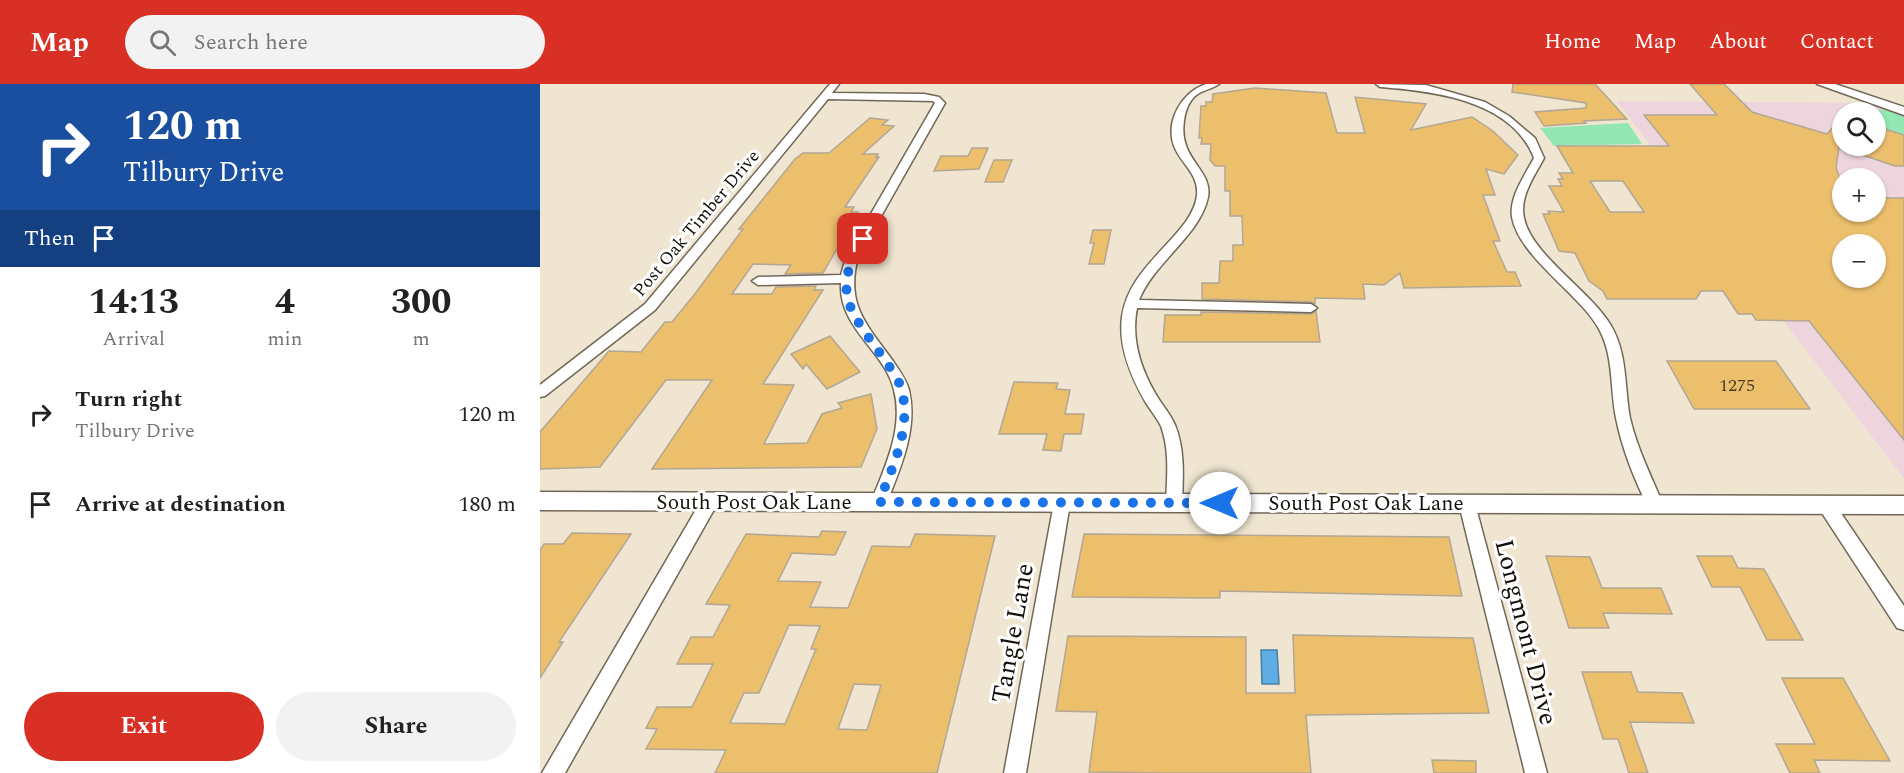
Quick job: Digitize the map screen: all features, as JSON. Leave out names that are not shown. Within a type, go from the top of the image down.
[{"type":"main road","points":[[1823,84],[1904,111]]},
{"type":"main road","points":[[1862,84],[1904,98]]},
{"type":"main road","name":"South Post Oak Lane","points":[[540,501],[1904,505]]},
{"type":"street","name":"Post Oak Timber Drive","points":[[540,392],[650,307],[835,84]]},
{"type":"street","points":[[1174,503],[1177,458],[1168,425],[1148,394],[1133,361],[1128,333],[1131,304],[1141,279],[1157,257],[1191,221],[1202,198],[1199,175],[1180,149],[1177,138],[1179,111],[1188,95],[1215,84]]},
{"type":"street","points":[[1380,84],[1448,93],[1482,104],[1506,118],[1532,140],[1539,158],[1519,200],[1518,220],[1546,259],[1580,293],[1605,326],[1615,352],[1623,420],[1655,504]]},
{"type":"street","points":[[826,96],[924,97],[938,101],[939,108],[852,257],[846,279],[846,296],[850,309],[902,389],[904,428],[898,453],[879,502]]},
{"type":"street","points":[[758,281],[846,279]]},
{"type":"street","points":[[1131,304],[1311,308]]},
{"type":"street","points":[[553,773],[710,501]]},
{"type":"street","name":"Tangle Lane","points":[[1015,773],[1062,502]]},
{"type":"street","name":"Longmont Drive","points":[[1467,504],[1536,773]]},
{"type":"street","points":[[1826,505],[1904,622]]},
{"type":"shaded area","points":[[1617,101],[1832,103],[1832,156],[1886,156],[1886,109],[1904,115],[1904,479]]},
{"type":"green space","points":[[1886,110],[1904,115],[1904,135],[1886,129]]},
{"type":"green space","points":[[1628,123],[1642,144],[1554,146],[1540,128]]},
{"type":"water","points":[[1261,650],[1277,650],[1279,684],[1262,684]]},
{"type":"building","points":[[1513,84],[1595,84],[1627,119],[1544,126],[1535,112],[1586,108],[1586,103],[1512,92]]},
{"type":"building","points":[[1690,84],[1724,84],[1752,112],[1827,134],[1832,128],[1832,156],[1838,156],[1836,168],[1832,168],[1832,222],[1886,222],[1886,198],[1904,198],[1904,440],[1809,321],[1756,320],[1752,314],[1738,314],[1723,291],[1701,291],[1696,299],[1607,299],[1603,291],[1589,281],[1575,253],[1559,251],[1543,214],[1550,214],[1548,211],[1564,212],[1549,186],[1562,186],[1558,179],[1563,179],[1559,173],[1573,173],[1557,146],[1669,146],[1644,115],[1717,115]],"holes":[[[1590,181],[1623,181],[1644,212],[1610,212]]]},
{"type":"building","points":[[1255,88],[1326,93],[1337,133],[1365,133],[1355,97],[1426,104],[1411,130],[1472,117],[1493,131],[1518,155],[1504,174],[1486,169],[1495,195],[1483,195],[1500,241],[1493,241],[1507,272],[1515,272],[1521,286],[1404,288],[1400,273],[1384,285],[1363,284],[1365,299],[1315,298],[1315,304],[1311,302],[1202,299],[1202,283],[1219,283],[1220,261],[1233,261],[1233,245],[1243,245],[1242,216],[1230,216],[1230,191],[1225,191],[1225,166],[1215,166],[1210,160],[1211,144],[1201,144],[1202,138],[1199,138],[1201,106],[1206,106],[1206,102],[1212,102],[1213,94]]},
{"type":"building","points":[[870,118],[888,120],[882,125],[894,126],[863,154],[878,154],[876,157],[879,157],[845,207],[854,207],[851,212],[858,212],[823,273],[785,274],[791,265],[753,264],[732,294],[772,294],[776,287],[816,286],[814,290],[823,290],[763,384],[794,385],[764,444],[807,443],[822,414],[842,408],[838,403],[871,394],[877,429],[861,467],[652,469],[712,380],[666,380],[600,467],[540,469],[540,432],[609,351],[641,352],[665,322],[672,322],[694,295],[743,229],[739,229],[795,159],[803,153],[829,153]]},
{"type":"building","points":[[1886,129],[1904,135],[1904,166],[1895,166],[1866,156],[1886,156]]},
{"type":"building","points":[[972,148],[988,148],[979,169],[934,171],[941,156],[968,156]]},
{"type":"building","points":[[994,160],[1012,160],[1003,182],[985,182]]},
{"type":"building","points":[[1093,230],[1111,230],[1104,264],[1089,264],[1094,243],[1090,243]]},
{"type":"building","points":[[1316,311],[1320,342],[1163,342],[1165,315],[1201,315],[1201,312],[1311,314]]},
{"type":"building","points":[[830,336],[860,372],[827,389],[806,364],[803,369],[791,354]]},
{"type":"building","points":[[1667,361],[1776,361],[1810,409],[1694,409]]},
{"type":"building","points":[[1014,382],[1058,383],[1056,389],[1070,390],[1065,414],[1084,414],[1081,434],[1064,434],[1061,451],[1043,450],[1047,434],[999,434]]},
{"type":"building","points":[[822,531],[846,532],[835,555],[792,553],[778,581],[821,582],[810,607],[848,608],[872,546],[910,547],[915,534],[995,536],[937,773],[715,773],[726,750],[646,749],[657,729],[646,728],[657,707],[692,707],[713,664],[677,664],[691,637],[713,637],[730,605],[706,604],[746,534],[819,537]],"holes":[[[789,625],[820,626],[811,649],[816,649],[785,724],[730,723],[744,693],[759,693]],[[854,684],[881,685],[867,730],[838,729]]]},
{"type":"building","points":[[572,533],[631,534],[559,642],[563,642],[540,678],[540,550],[544,544],[563,544]]},
{"type":"building","points":[[1084,534],[1449,537],[1462,596],[1220,591],[1220,598],[1072,597]]},
{"type":"building","points":[[1546,556],[1590,557],[1602,588],[1661,588],[1672,614],[1603,613],[1609,628],[1569,628]]},
{"type":"building","points":[[1697,556],[1732,556],[1738,568],[1764,569],[1803,640],[1767,640],[1740,587],[1712,587]]},
{"type":"building","points":[[1293,635],[1473,638],[1489,713],[1306,715],[1311,773],[1167,773],[1089,772],[1097,712],[1056,711],[1068,636],[1246,637],[1246,693],[1295,693]]},
{"type":"building","points":[[1582,672],[1631,672],[1638,692],[1682,693],[1694,723],[1630,722],[1648,773],[1629,773],[1618,739],[1603,739]]},
{"type":"building","points":[[1782,678],[1843,678],[1890,761],[1814,760],[1820,773],[1790,773],[1776,744],[1815,744]]},
{"type":"building","points":[[1432,760],[1476,761],[1476,773],[1434,773]]},
{"type":"route","points":[[863,239],[848,269],[846,296],[850,309],[902,389],[904,410],[904,428],[898,453],[879,502],[1220,503]]}]
